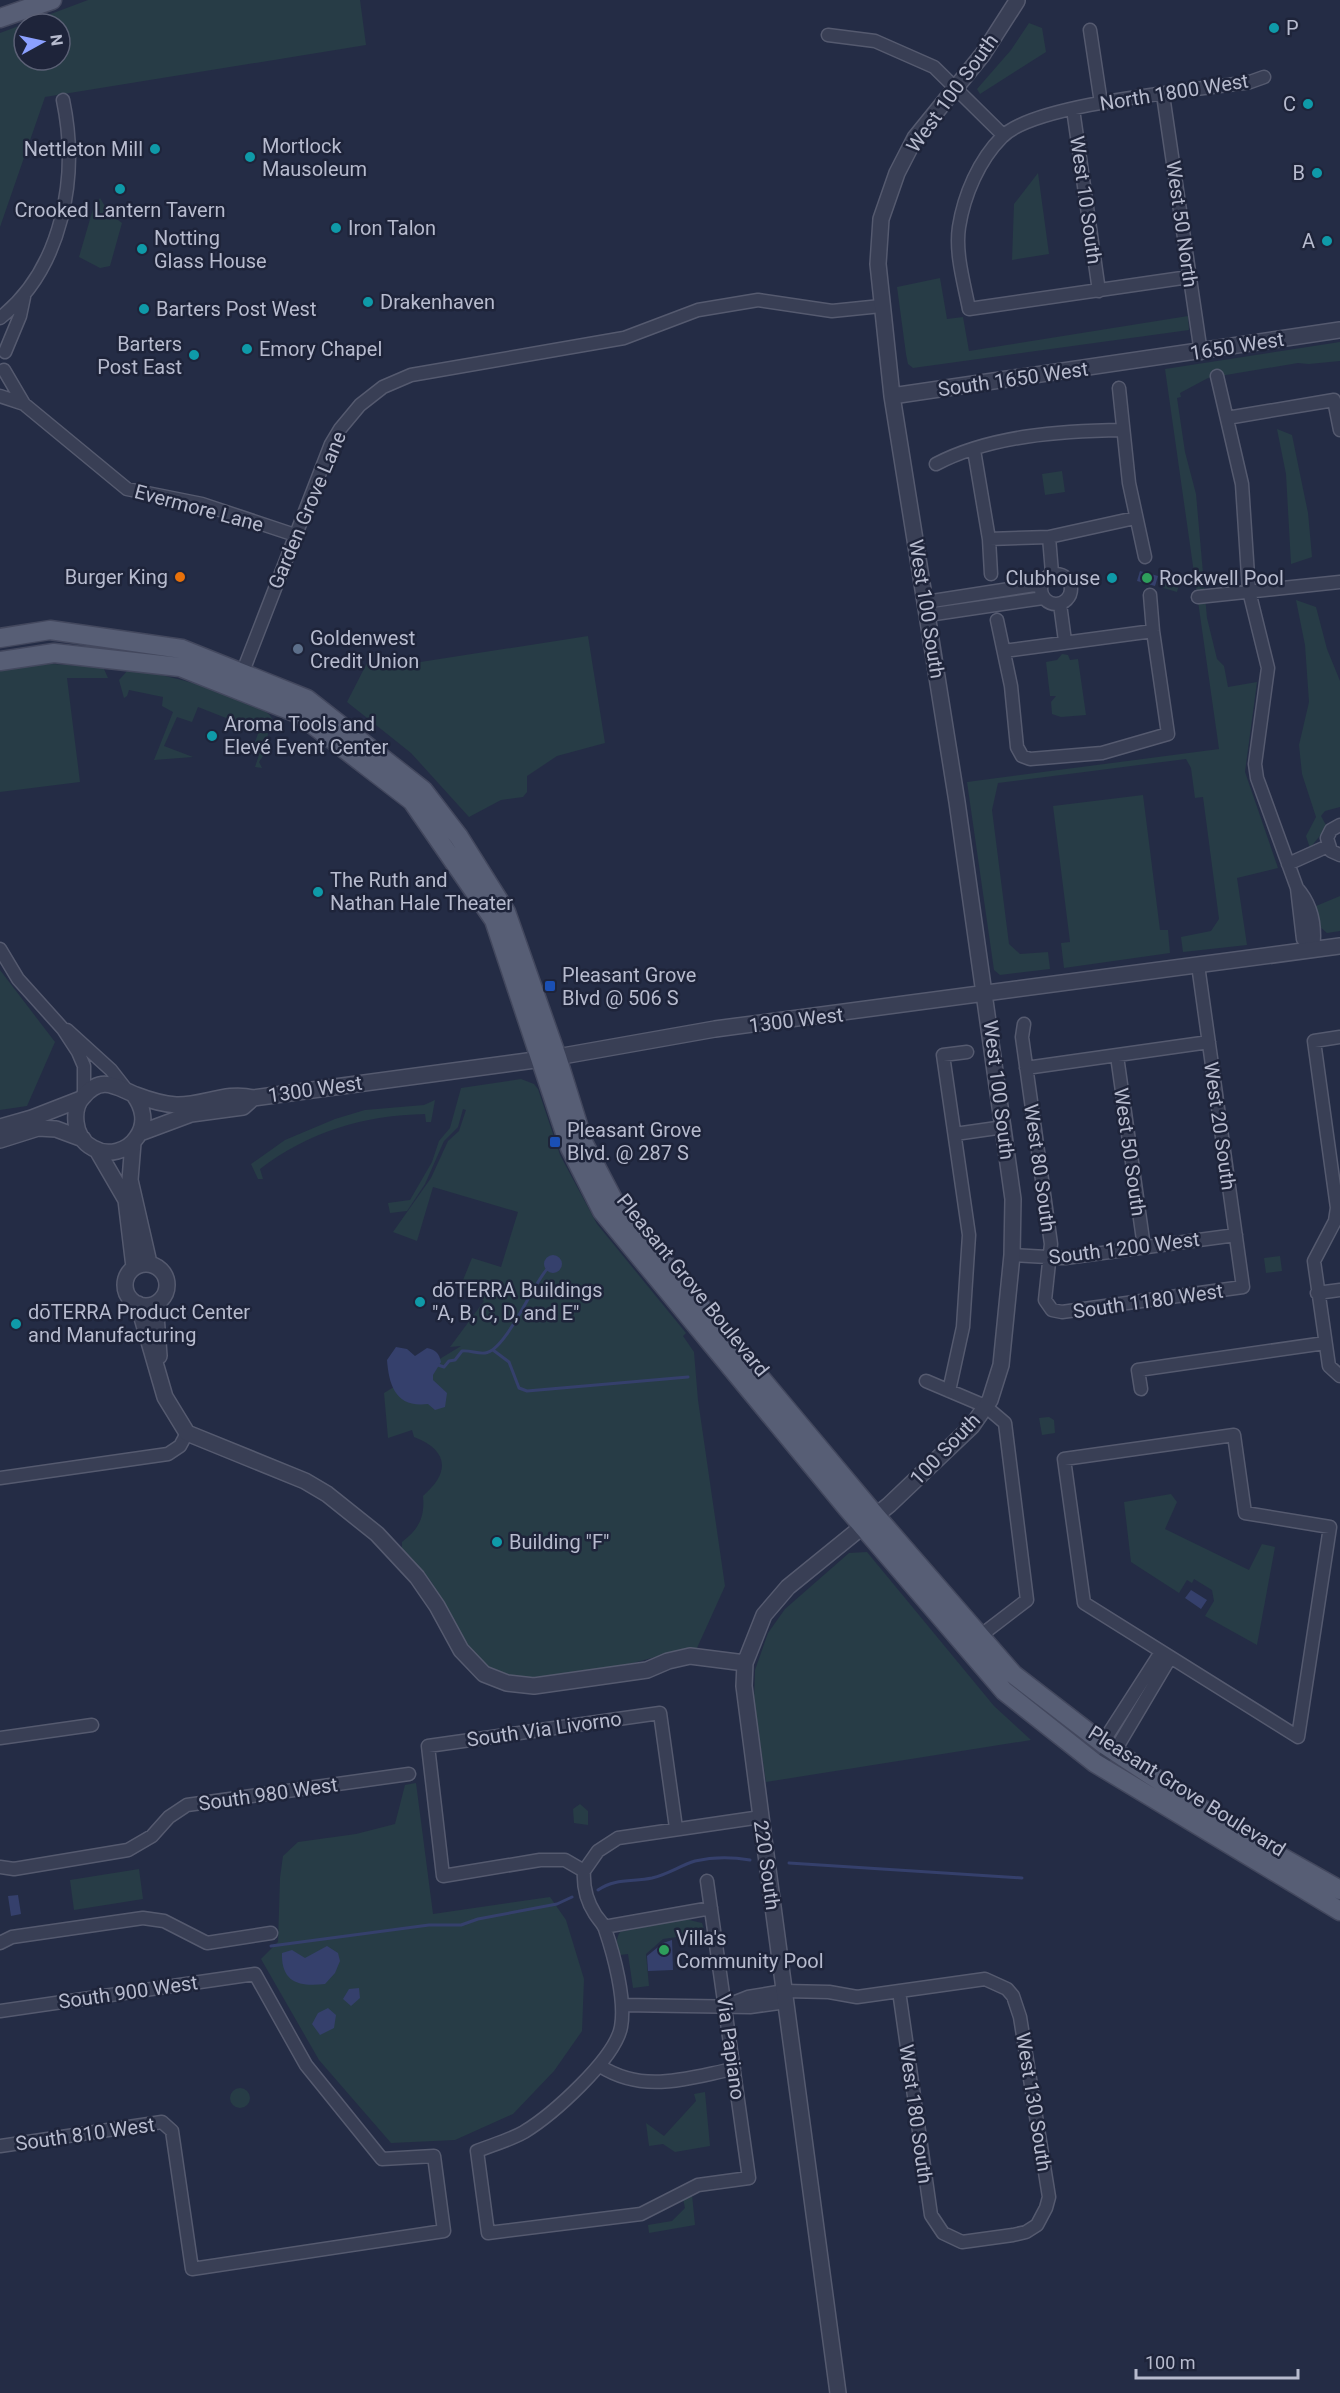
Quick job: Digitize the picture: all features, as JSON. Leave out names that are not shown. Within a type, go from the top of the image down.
[{"type":"main road","points":[[0,18],[28,4],[52,0]]},
{"type":"main road","name":"Pleasant Grove Boulevard","points":[[0,638],[50,630],[182,649],[240,679]]},
{"type":"main road","name":"Pleasant Grove Boulevard","points":[[0,661],[54,653],[180,667],[240,679],[307,699],[423,790],[459,837],[506,912],[550,1058],[570,1148],[602,1211],[870,1522],[1004,1690],[1099,1766],[1340,1911]]},
{"type":"main road","name":"Pleasant Grove Boulevard","points":[[870,1522],[980,1636],[1013,1674],[1111,1748],[1237,1832],[1340,1890]]},
{"type":"street","name":"West 100 South","points":[[1012,1256],[1013,1199],[1004,1127],[927,608],[892,396],[878,264],[881,219],[897,173],[915,138],[983,54],[1017,1]]},
{"type":"street","points":[[1090,30],[1101,103]]},
{"type":"street","points":[[828,35],[876,41],[934,67],[1003,135],[984,162],[967,193],[959,229],[961,268],[969,309],[1189,277]]},
{"type":"street","name":"North 1800 West","points":[[1003,135],[1043,115],[1079,107],[1250,82],[1264,77]]},
{"type":"street","name":"West 50 North","points":[[1163,95],[1201,353]]},
{"type":"street","points":[[0,318],[24,297],[48,258],[68,184],[70,149],[63,100]]},
{"type":"street","name":"West 10 South","points":[[1079,107],[1099,291]]},
{"type":"street","points":[[24,297],[20,316],[3,346],[2,374],[24,404]]},
{"type":"street","name":"Garden Grove Lane","points":[[240,679],[331,444],[349,416],[383,387],[424,372],[624,338],[698,310],[758,300],[832,311],[881,306]]},
{"type":"street","name":"1650 West","points":[[1135,362],[1340,330]]},
{"type":"street","name":"South 1650 West","points":[[892,396],[1135,362]]},
{"type":"street","points":[[1217,376],[1242,484],[1249,591],[1268,668],[1255,764],[1257,778],[1298,888],[1303,939],[1312,950]]},
{"type":"street","points":[[1119,388],[1135,518],[1145,557]]},
{"type":"street","points":[[0,396],[24,404]]},
{"type":"street","points":[[1227,418],[1334,400],[1340,430]]},
{"type":"street","name":"Evermore Lane","points":[[24,404],[127,489],[202,504],[295,535]]},
{"type":"street","points":[[936,464],[974,450],[1034,435],[1123,430]]},
{"type":"street","points":[[974,450],[989,539],[991,574]]},
{"type":"street","points":[[989,539],[1049,537],[1135,518]]},
{"type":"street","points":[[1049,537],[1052,573]]},
{"type":"street","points":[[927,608],[1043,598],[1051,604],[1060,604],[1071,593],[1070,582],[1063,575],[1052,573],[1045,577],[1041,584],[1043,598]]},
{"type":"street","points":[[1198,597],[1340,582]]},
{"type":"street","points":[[927,608],[1041,584]]},
{"type":"street","points":[[997,620],[1004,651],[1017,747],[1022,756],[1030,759],[1102,753],[1168,734],[1150,596]]},
{"type":"street","points":[[1060,604],[1065,641]]},
{"type":"street","points":[[1004,651],[1153,631]]},
{"type":"street","points":[[1328,846],[1329,833],[1340,825]]},
{"type":"street","points":[[1288,864],[1328,846]]},
{"type":"street","points":[[1328,846],[1340,855]]},
{"type":"street","name":"1300 West","points":[[253,1098],[550,1058],[715,1029],[1340,946]]},
{"type":"street","points":[[0,949],[18,979],[63,1029],[82,1058],[83,1097],[75,1115],[78,1132],[82,1139]]},
{"type":"street","name":"West 20 South","points":[[1197,965],[1244,1287]]},
{"type":"street","name":"West 80 South","points":[[1024,1024],[1022,1037],[1051,1244],[1045,1300],[1052,1310]]},
{"type":"street","points":[[63,1029],[71,1032],[111,1070],[130,1092],[143,1113],[136,1138],[130,1180],[140,1214],[142,1265]]},
{"type":"street","points":[[1339,1376],[1329,1365],[1324,1344],[1314,1261],[1335,1221],[1337,1208],[1314,1041],[1340,1037]]},
{"type":"street","points":[[1026,1068],[1209,1042]]},
{"type":"street","points":[[949,1391],[963,1327],[969,1235],[944,1055],[967,1052]]},
{"type":"street","name":"West 50 South","points":[[1117,1056],[1144,1247]]},
{"type":"street","points":[[0,1127],[32,1118],[83,1097],[104,1085],[177,1105],[229,1095],[253,1098]]},
{"type":"street","points":[[98,1150],[112,1152],[136,1138],[190,1114],[243,1107],[253,1098]]},
{"type":"street","points":[[955,1134],[1004,1127]]},
{"type":"street","points":[[0,1140],[38,1128],[56,1129],[82,1139],[98,1150],[126,1200],[142,1265]]},
{"type":"street","name":"South 1200 West","points":[[1012,1256],[1049,1259],[1236,1234]]},
{"type":"street","name":"100 South","points":[[870,1522],[972,1426],[985,1406],[1001,1365],[1012,1256]]},
{"type":"street","points":[[159,1302],[148,1306],[138,1304],[127,1295],[125,1284],[128,1274],[142,1265],[156,1266],[166,1276],[167,1290],[159,1302],[156,1315],[159,1374]]},
{"type":"street","name":"South 1180 West","points":[[1052,1310],[1062,1312],[1244,1287]]},
{"type":"street","points":[[1317,1293],[1340,1290]]},
{"type":"street","points":[[138,1304],[165,1397],[188,1433],[306,1481],[327,1494],[377,1534],[417,1577],[467,1658],[490,1677],[518,1685],[534,1686],[647,1670],[668,1661],[690,1656],[745,1663]]},
{"type":"street","points":[[1142,1389],[1138,1370],[1324,1344]]},
{"type":"street","points":[[926,1381],[985,1406],[1005,1423],[1027,1600],[980,1636]]},
{"type":"street","points":[[0,1478],[168,1454],[180,1446],[188,1433]]},
{"type":"street","points":[[1234,1435],[1245,1513],[1330,1527],[1298,1737],[1165,1655],[1084,1603],[1064,1459],[1234,1435]]},
{"type":"street","name":"220 South","points":[[838,2393],[744,1686],[745,1663],[764,1615],[788,1587],[870,1522]]},
{"type":"street","points":[[1111,1748],[1107,1736],[1165,1655]]},
{"type":"street","points":[[1099,1766],[1111,1748],[1119,1744],[1130,1726],[1165,1655]]},
{"type":"street","name":"South Via Livorno","points":[[584,1871],[565,1860],[540,1860],[443,1876],[428,1746],[660,1713],[676,1828]]},
{"type":"street","points":[[1118,1718],[1130,1726]]},
{"type":"street","points":[[0,1738],[92,1725]]},
{"type":"street","name":"South 980 West","points":[[0,1867],[14,1869],[128,1850],[152,1836],[168,1817],[187,1805],[409,1774]]},
{"type":"street","points":[[734,2069],[659,2083],[630,2081],[600,2066],[614,2048],[621,2028],[623,2005],[604,1927],[588,1901],[583,1884],[584,1871],[598,1851],[618,1838],[760,1816]]},
{"type":"street","name":"Via Papiano","points":[[600,2066],[523,2132],[477,2151],[488,2233],[641,2214],[698,2185],[748,2178],[707,1881]]},
{"type":"street","points":[[604,1927],[711,1908]]},
{"type":"street","points":[[0,1942],[12,1937],[143,1918],[164,1921],[207,1943],[271,1933]]},
{"type":"street","name":"South 900 West","points":[[0,2011],[255,1974],[306,2065],[382,2159],[434,2156],[444,2231],[192,2269],[170,2127]]},
{"type":"street","name":"West 130 South","points":[[899,1991],[985,1979],[1007,1989],[1013,1996],[1020,2018],[1044,2153],[1049,2197],[1042,2217],[1026,2232],[1013,2235],[962,2242],[943,2233]]},
{"type":"street","points":[[623,2005],[750,2007],[785,1996],[829,1992],[857,1997],[899,1991]]},
{"type":"street","name":"West 180 South","points":[[899,1991],[931,2215],[943,2233]]},
{"type":"street","name":"South 810 West","points":[[0,2146],[162,2122],[170,2127]]},
{"type":"shaded area","points":[[88,0],[360,0],[366,45],[45,97],[0,227],[0,33],[12,28],[12,72],[72,72],[72,12],[56,12]]},
{"type":"shaded area","points":[[1029,23],[1042,28],[1046,52],[980,94],[977,89],[1011,50]]},
{"type":"shaded area","points":[[1038,173],[1049,254],[1012,260],[1014,204]]},
{"type":"shaded area","points":[[100,198],[109,213],[122,223],[110,266],[100,268],[79,257],[93,209]]},
{"type":"shaded area","points":[[940,278],[947,319],[963,317],[969,351],[1188,316],[1189,330],[913,368],[908,364],[906,354],[897,287]]},
{"type":"shaded area","points":[[1340,342],[1340,361],[1298,363],[1208,378],[1180,393],[1181,397],[1177,398],[1185,452],[1196,494],[1207,618],[1217,659],[1224,666],[1228,687],[1257,682],[1245,772],[1278,868],[1237,878],[1247,945],[1183,952],[1181,937],[1211,931],[1219,919],[1203,797],[1195,798],[1191,768],[1186,759],[998,783],[992,810],[1009,944],[1020,954],[1048,952],[1050,969],[1000,975],[994,970],[967,782],[1219,749],[1165,369]]},
{"type":"shaded area","points":[[1277,429],[1292,435],[1308,513],[1312,557],[1291,564],[1286,474]]},
{"type":"shaded area","points":[[1062,471],[1065,492],[1045,495],[1042,474]]},
{"type":"shaded area","points":[[1167,573],[1181,578],[1177,592],[1163,588]]},
{"type":"shaded area","points":[[1296,600],[1316,607],[1327,649],[1340,681],[1340,807],[1325,811],[1321,816],[1327,827],[1310,848],[1306,836],[1316,817],[1302,774],[1299,745],[1309,702],[1305,645]]},
{"type":"shaded area","points":[[588,636],[605,743],[557,756],[527,776],[527,792],[523,797],[501,800],[469,817],[411,753],[347,702],[367,663],[382,668]]},
{"type":"shaded area","points":[[1062,654],[1068,655],[1070,660],[1078,659],[1086,715],[1061,717],[1052,714],[1051,702],[1056,696],[1050,696],[1046,662],[1057,660]]},
{"type":"shaded area","points":[[52,664],[103,667],[108,678],[67,678],[80,782],[0,792],[0,668]]},
{"type":"shaded area","points":[[135,669],[211,688],[253,704],[267,712],[273,721],[268,731],[267,750],[259,762],[262,768],[255,767],[262,746],[255,742],[259,731],[198,707],[192,722],[177,717],[164,746],[193,757],[154,760],[173,712],[162,706],[163,697],[129,690],[124,698],[119,680],[128,670]]},
{"type":"shaded area","points":[[1143,795],[1160,930],[1168,930],[1170,953],[1064,968],[1061,943],[1070,942],[1053,806]]},
{"type":"shaded area","points":[[1340,896],[1340,931],[1327,933],[1319,926],[1316,906]]},
{"type":"shaded area","points":[[0,970],[55,1042],[27,1106],[0,1110]]},
{"type":"shaded area","points":[[521,1079],[534,1084],[538,1089],[560,1155],[597,1224],[686,1333],[683,1336],[694,1352],[698,1400],[725,1586],[697,1648],[581,1675],[549,1679],[519,1678],[494,1670],[474,1654],[432,1583],[402,1548],[402,1542],[420,1522],[423,1496],[438,1478],[442,1462],[434,1448],[414,1437],[412,1430],[388,1438],[384,1393],[461,1346],[450,1347],[484,1301],[461,1285],[472,1258],[501,1267],[518,1212],[433,1187],[417,1241],[393,1232],[431,1178],[448,1141],[459,1131],[466,1110],[463,1109],[458,1127],[444,1141],[425,1184],[407,1211],[390,1213],[388,1203],[410,1200],[432,1162],[439,1141],[450,1128],[461,1088]]},
{"type":"shaded area","points":[[435,1100],[431,1122],[426,1122],[425,1114],[403,1115],[338,1128],[278,1156],[260,1169],[263,1179],[258,1179],[251,1164],[285,1140],[335,1119],[365,1110],[424,1105]]},
{"type":"shaded area","points":[[1280,1256],[1282,1271],[1266,1273],[1264,1258]]},
{"type":"shaded area","points":[[1049,1417],[1054,1420],[1055,1433],[1042,1435],[1039,1418]]},
{"type":"shaded area","points":[[1171,1494],[1177,1502],[1165,1529],[1249,1570],[1262,1544],[1275,1547],[1257,1645],[1205,1616],[1214,1601],[1212,1590],[1194,1579],[1192,1583],[1187,1580],[1179,1593],[1131,1562],[1124,1502]]},
{"type":"shaded area","points":[[867,1552],[994,1706],[1031,1740],[766,1782],[754,1702],[755,1670],[768,1633],[785,1609],[849,1553]]},
{"type":"shaded area","points":[[416,1783],[433,1914],[550,1897],[566,1920],[584,1979],[582,2031],[554,2071],[513,2114],[455,2140],[391,2143],[319,2060],[261,1959],[278,1942],[283,1856],[298,1842],[356,1834],[395,1824],[405,1785]]},
{"type":"shaded area","points":[[580,1804],[588,1811],[588,1825],[574,1823],[573,1809]]},
{"type":"shaded area","points":[[139,1869],[143,1899],[74,1910],[70,1880]]},
{"type":"shaded area","points":[[685,1919],[702,1923],[705,1933],[663,1939],[646,1954],[649,1986],[633,1988],[628,1954],[620,1955],[617,1946],[620,1932]]},
{"type":"shaded area","points":[[240,2088],[247,2091],[250,2098],[247,2105],[240,2108],[233,2105],[230,2098],[233,2091]]},
{"type":"shaded area","points":[[705,2092],[710,2146],[675,2152],[663,2144],[649,2146],[646,2123],[664,2136],[696,2101],[694,2094]]},
{"type":"shaded area","points":[[692,2195],[695,2225],[649,2233],[648,2225],[672,2221],[685,2208],[683,2199]]},
{"type":"water","name":"Rockwell Pool","points":[[1140,571],[1158,576],[1155,586],[1137,581]]},
{"type":"water","points":[[553,1255],[559,1258],[562,1264],[559,1270],[553,1273],[547,1270],[544,1264],[547,1258]]},
{"type":"water","points":[[396,1347],[407,1349],[415,1356],[427,1348],[437,1352],[441,1362],[433,1375],[433,1380],[447,1393],[445,1407],[435,1410],[428,1404],[417,1404],[401,1399],[396,1393],[392,1386],[387,1360]]},
{"type":"water","points":[[1191,1590],[1207,1600],[1201,1609],[1185,1598]]},
{"type":"water","points":[[18,1895],[21,1914],[11,1916],[8,1896]]},
{"type":"water","name":"Villa's Community Pool","points":[[672,1940],[673,1970],[648,1971],[647,1956],[663,1943]]},
{"type":"water","points":[[327,1946],[338,1953],[340,1961],[335,1973],[325,1984],[308,1985],[289,1977],[285,1971],[282,1953],[292,1950],[305,1958]]},
{"type":"water","points":[[359,1988],[360,1998],[351,2006],[343,1999],[349,1989]]},
{"type":"water","points":[[328,2008],[336,2015],[334,2028],[320,2035],[312,2024],[318,2013]]},
{"type":"waterway","points":[[438,1365],[444,1367],[449,1361],[455,1360],[462,1351],[485,1353],[493,1349],[502,1341],[548,1268]]},
{"type":"waterway","points":[[493,1350],[509,1362],[519,1388],[527,1391],[688,1377]]},
{"type":"waterway","points":[[598,1890],[618,1882],[658,1876],[702,1860],[722,1858],[750,1860]]},
{"type":"waterway","points":[[789,1863],[1022,1878]]},
{"type":"waterway","points":[[271,1946],[429,1925],[461,1925],[478,1919],[557,1904],[572,1897]]},
{"type":"place","name":"P","points":[[1274,28]]},
{"type":"place","name":"C","points":[[1308,104]]},
{"type":"place","name":"Nettleton Mill","points":[[155,149]]},
{"type":"place","name":"Mortlock Mausoleum","points":[[250,157]]},
{"type":"place","name":"B","points":[[1317,173]]},
{"type":"place","name":"Crooked Lantern Tavern","points":[[120,189]]},
{"type":"place","name":"Iron Talon","points":[[336,228]]},
{"type":"place","name":"A","points":[[1327,241]]},
{"type":"place","name":"Notting Glass House","points":[[142,249]]},
{"type":"place","name":"Drakenhaven","points":[[368,302]]},
{"type":"place","name":"Barters Post West","points":[[144,309]]},
{"type":"place","name":"Emory Chapel","points":[[247,349]]},
{"type":"place","name":"Barters Post East","points":[[194,355]]},
{"type":"place","name":"Burger King","points":[[180,577]]},
{"type":"place","name":"Clubhouse","points":[[1112,578]]},
{"type":"place","name":"Rockwell Pool","points":[[1147,578]]},
{"type":"place","name":"Goldenwest Credit Union","points":[[298,649]]},
{"type":"place","name":"Aroma Tools and Elevé Event Center","points":[[212,736]]},
{"type":"place","name":"The Ruth and Nathan Hale Theater","points":[[318,892]]},
{"type":"place","name":"Pleasant Grove Blvd @ 506 S","points":[[550,986]]},
{"type":"place","name":"Pleasant Grove Blvd. @ 287 S","points":[[555,1142]]},
{"type":"place","name":"dōTERRA Buildings \"A, B, C, D, and E\"","points":[[420,1302]]},
{"type":"place","name":"dōTERRA Product Center and Manufacturing","points":[[16,1324]]},
{"type":"place","name":"Building \"F\"","points":[[497,1542]]},
{"type":"place","name":"Villa's Community Pool","points":[[664,1950]]}]
